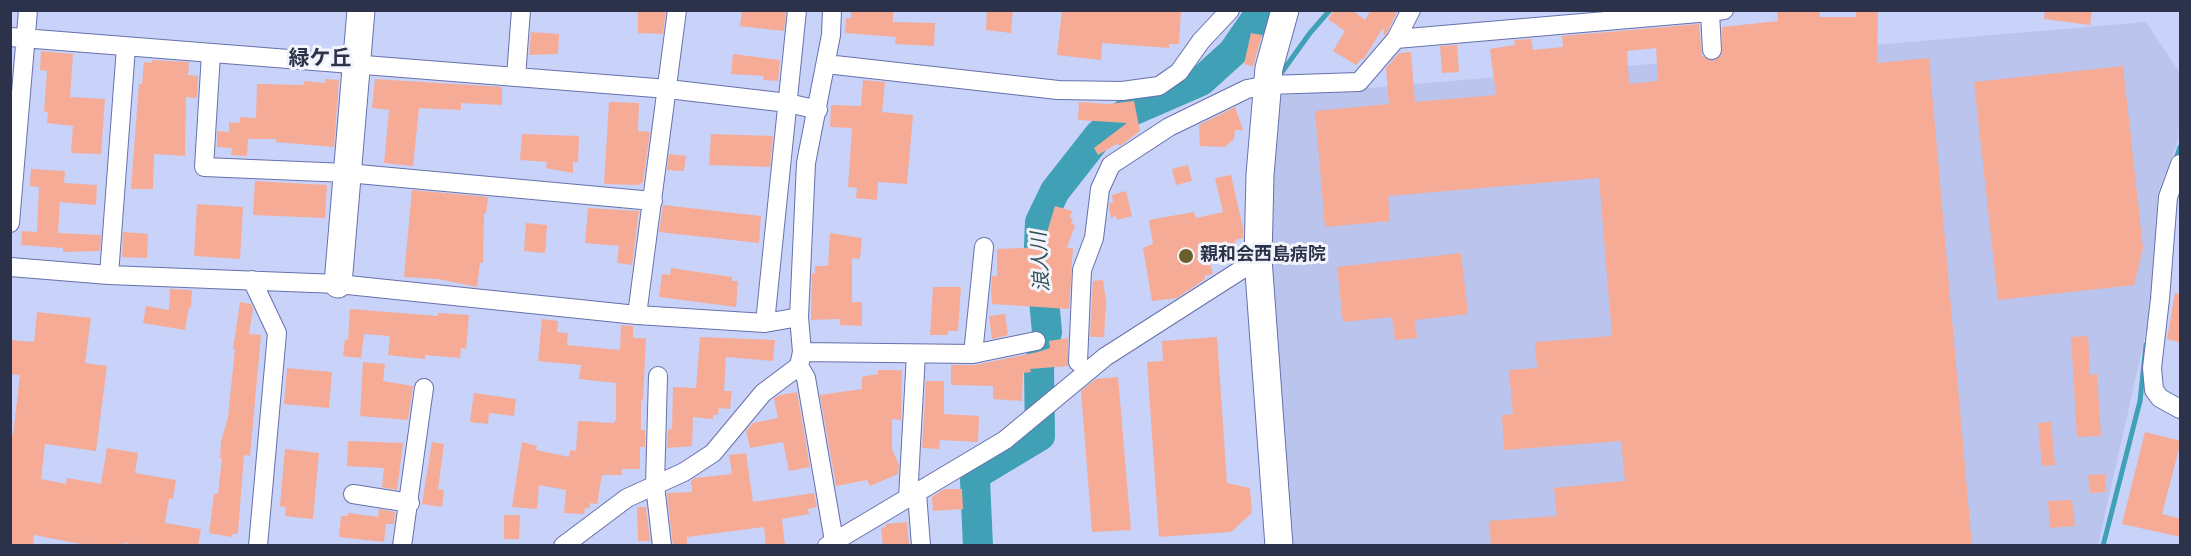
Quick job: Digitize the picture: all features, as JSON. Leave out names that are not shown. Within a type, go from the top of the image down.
[{"type":"street","points":[[10,223],[18,38],[28,10]]},
{"type":"street","points":[[338,284],[361,10]]},
{"type":"street","points":[[516,77],[521,10]]},
{"type":"street","points":[[637,315],[677,10]]},
{"type":"street","points":[[765,323],[797,10]]},
{"type":"street","points":[[832,10],[831,35],[806,163],[799,317],[801,359],[806,378],[830,543],[1005,440],[1105,357],[1258,259]]},
{"type":"street","points":[[826,64],[1058,90],[1122,91],[1159,86],[1179,72],[1201,41],[1230,10]]},
{"type":"street","points":[[1279,546],[1258,259],[1260,175],[1269,68],[1285,10]]},
{"type":"street","points":[[1078,362],[1082,270],[1094,238],[1100,189],[1112,165],[1169,127],[1247,89],[1268,85],[1359,82],[1396,39],[1410,10]]},
{"type":"street","points":[[1396,39],[1717,11],[1712,50]]},
{"type":"street","points":[[18,38],[668,89],[788,103],[818,110]]},
{"type":"street","points":[[110,275],[126,47]]},
{"type":"street","points":[[212,54],[204,167],[347,173],[653,201]]},
{"type":"street","points":[[2181,165],[2168,197],[2160,298],[2151,368],[2154,390],[2160,398],[2181,409]]},
{"type":"street","points":[[974,354],[984,247]]},
{"type":"street","points":[[10,267],[110,275],[338,284],[637,315],[765,323],[799,317]]},
{"type":"street","points":[[252,280],[277,333],[258,546]]},
{"type":"street","points":[[563,546],[627,498],[684,472],[713,453],[763,393],[801,359],[974,354],[1036,341]]},
{"type":"street","points":[[916,354],[913,496],[921,546]]},
{"type":"street","points":[[658,376],[655,485],[662,546]]},
{"type":"street","points":[[402,546],[410,503],[424,388]]},
{"type":"street","points":[[353,494],[410,503]]},
{"type":"shaded area","points":[[2146,22],[2180,73],[2180,125],[2177,143],[2158,192],[2150,314],[2098,545],[1287,545],[1265,261],[1274,96]]},
{"type":"building","points":[[638,10],[666,10],[663,34],[638,33]]},
{"type":"building","points":[[742,10],[786,10],[784,31],[740,26]]},
{"type":"building","points":[[851,10],[893,10],[893,22],[935,23],[934,46],[895,44],[896,37],[845,33],[846,18],[851,18]]},
{"type":"building","points":[[987,10],[1013,10],[1011,33],[986,30]]},
{"type":"building","points":[[1062,10],[1181,10],[1179,44],[1169,44],[1169,48],[1102,43],[1101,60],[1057,55]]},
{"type":"building","points":[[1334,10],[1352,10],[1365,20],[1371,10],[1398,10],[1387,33],[1384,36],[1383,28],[1363,60],[1361,59],[1356,65],[1333,51],[1345,31],[1328,19]]},
{"type":"building","points":[[1777,10],[1819,10],[1820,17],[1856,17],[1856,10],[1878,10],[1877,63],[1929,58],[1972,546],[1491,546],[1489,521],[1557,516],[1554,488],[1625,481],[1621,441],[1504,450],[1502,415],[1513,414],[1509,370],[1537,368],[1535,342],[1612,336],[1599,178],[1388,196],[1390,221],[1325,227],[1315,111],[1389,104],[1386,68],[1399,53],[1411,52],[1415,102],[1496,95],[1490,49],[1515,45],[1514,40],[1531,39],[1533,50],[1563,47],[1562,36],[1699,24],[1702,56],[1713,61],[1722,55],[1722,27],[1778,21]],"holes":[[[1656,48],[1658,81],[1629,84],[1627,51]]]},
{"type":"building","points":[[2045,10],[2092,10],[2090,25],[2044,19]]},
{"type":"building","points":[[531,32],[559,34],[558,54],[529,55]]},
{"type":"building","points":[[1251,33],[1262,35],[1253,66],[1244,64]]},
{"type":"building","points":[[1457,45],[1459,72],[1442,73],[1440,46]]},
{"type":"building","points":[[41,51],[73,54],[70,97],[105,99],[101,154],[71,153],[73,126],[47,123],[48,112],[44,112],[47,71],[40,70]]},
{"type":"building","points":[[733,54],[780,60],[778,81],[763,80],[764,76],[731,74]]},
{"type":"building","points":[[152,60],[189,62],[188,75],[198,76],[197,98],[186,97],[185,156],[154,154],[153,189],[131,189],[139,84],[142,84],[144,62],[152,63]]},
{"type":"building","points":[[2123,66],[2143,248],[2134,285],[1998,300],[1974,82]]},
{"type":"building","points":[[325,79],[339,80],[334,147],[276,142],[276,139],[248,139],[247,156],[231,155],[232,148],[217,147],[217,131],[229,132],[229,122],[240,123],[240,117],[256,118],[257,84],[304,85],[304,81],[325,83]]},
{"type":"building","points":[[375,79],[502,87],[502,105],[461,103],[461,110],[419,108],[413,166],[384,163],[389,110],[372,108]]},
{"type":"building","points":[[863,80],[885,82],[882,112],[913,115],[907,184],[878,182],[877,200],[856,198],[857,188],[848,187],[852,128],[830,127],[831,105],[861,106]]},
{"type":"building","points":[[1134,101],[1140,131],[1120,146],[1117,144],[1098,155],[1094,148],[1127,123],[1078,120],[1079,102],[1108,104]]},
{"type":"building","points":[[609,102],[639,103],[638,131],[650,132],[643,182],[639,185],[604,184]]},
{"type":"building","points":[[1235,107],[1243,130],[1235,130],[1234,139],[1225,147],[1200,146],[1199,125]]},
{"type":"building","points":[[522,134],[579,136],[578,162],[573,162],[573,173],[546,168],[547,162],[520,160]]},
{"type":"building","points":[[711,134],[773,136],[770,167],[709,165]]},
{"type":"building","points":[[669,154],[686,156],[684,171],[667,170]]},
{"type":"building","points":[[1188,165],[1192,181],[1176,185],[1172,169]]},
{"type":"building","points":[[31,169],[65,171],[64,183],[97,185],[96,205],[60,202],[58,233],[101,235],[100,251],[63,252],[63,248],[21,245],[22,231],[37,232],[39,187],[30,186]]},
{"type":"building","points":[[1231,175],[1243,228],[1243,238],[1235,240],[1237,247],[1208,253],[1213,274],[1204,276],[1205,279],[1177,298],[1152,301],[1143,248],[1153,244],[1149,220],[1194,212],[1196,218],[1223,212],[1215,178]]},
{"type":"building","points":[[255,181],[327,185],[325,218],[253,215]]},
{"type":"building","points":[[412,190],[488,197],[486,214],[484,213],[483,263],[480,263],[477,287],[438,279],[404,277]]},
{"type":"building","points":[[1126,191],[1132,216],[1117,220],[1116,216],[1111,218],[1109,208],[1110,203],[1113,202],[1112,195]]},
{"type":"building","points":[[197,204],[243,207],[240,259],[194,256]]},
{"type":"building","points":[[663,205],[761,216],[759,243],[659,232]]},
{"type":"building","points":[[1055,206],[1072,211],[1071,224],[1075,225],[1067,248],[1073,248],[1069,309],[992,304],[992,276],[997,276],[997,249],[1046,247],[1048,229]]},
{"type":"building","points":[[588,208],[639,211],[632,265],[617,263],[619,246],[585,243]]},
{"type":"building","points":[[526,223],[547,225],[545,253],[524,251]]},
{"type":"building","points":[[123,232],[148,234],[147,258],[122,257]]},
{"type":"building","points":[[830,233],[862,238],[860,259],[852,258],[852,302],[862,302],[862,326],[840,325],[840,319],[811,320],[812,273],[815,273],[815,266],[828,266]]},
{"type":"building","points":[[1461,253],[1468,314],[1415,320],[1417,338],[1395,340],[1392,317],[1343,322],[1337,267]]},
{"type":"building","points":[[671,268],[732,277],[732,281],[738,281],[736,307],[659,297],[662,274],[670,275]]},
{"type":"building","points":[[1103,280],[1106,302],[1104,337],[1090,337],[1093,281]]},
{"type":"building","points":[[933,287],[961,287],[958,331],[948,331],[948,335],[930,335]]},
{"type":"building","points":[[170,289],[192,290],[191,308],[189,307],[185,330],[143,323],[146,306],[169,310]]},
{"type":"building","points":[[2175,293],[2181,294],[2181,343],[2167,339]]},
{"type":"building","points":[[240,302],[251,304],[253,309],[249,334],[261,335],[250,456],[244,455],[238,532],[232,534],[231,537],[209,533],[214,494],[218,494],[222,458],[220,458],[221,442],[228,417],[235,349],[233,349]]},
{"type":"building","points":[[350,309],[438,316],[438,313],[469,315],[466,349],[461,348],[460,358],[425,355],[425,359],[388,355],[390,336],[364,334],[361,358],[343,356],[345,339],[348,340]]},
{"type":"building","points":[[37,312],[91,318],[85,363],[107,366],[96,451],[45,444],[41,479],[66,484],[67,478],[101,484],[107,448],[138,453],[135,473],[176,480],[173,499],[169,498],[165,523],[201,529],[198,546],[142,546],[124,543],[123,546],[91,546],[34,535],[33,546],[10,546],[10,433],[13,434],[20,375],[10,374],[10,340],[34,342]]},
{"type":"building","points":[[1005,314],[1008,335],[992,339],[989,316]]},
{"type":"building","points":[[542,319],[558,321],[557,332],[568,333],[567,345],[620,350],[621,325],[633,326],[633,338],[646,338],[643,400],[641,400],[641,430],[645,430],[645,447],[640,447],[640,469],[622,469],[622,475],[602,475],[597,504],[590,503],[590,508],[585,508],[584,514],[564,513],[566,490],[539,485],[537,509],[512,507],[522,442],[537,446],[536,450],[569,457],[570,450],[576,451],[578,421],[614,423],[616,419],[616,383],[579,379],[581,365],[538,361]]},
{"type":"building","points":[[2088,336],[2090,375],[2097,374],[2101,436],[2077,437],[2071,337]]},
{"type":"building","points":[[700,337],[775,340],[773,361],[726,357],[724,391],[732,391],[730,409],[719,408],[718,415],[713,415],[713,419],[693,417],[692,446],[667,448],[668,430],[672,428],[673,387],[696,388]]},
{"type":"building","points":[[1217,337],[1227,483],[1250,488],[1252,513],[1231,532],[1159,537],[1147,362],[1163,361],[1162,341]]},
{"type":"building","points":[[1068,338],[1068,366],[1030,369],[1031,372],[1023,373],[1022,401],[993,399],[993,386],[951,385],[951,365],[975,365],[1038,352],[1050,348],[1049,341]]},
{"type":"building","points":[[363,362],[385,364],[383,381],[413,386],[408,420],[360,416]]},
{"type":"building","points":[[287,368],[332,372],[329,408],[284,404]]},
{"type":"building","points":[[878,370],[902,370],[901,420],[892,419],[892,449],[899,465],[898,474],[870,486],[867,480],[836,486],[820,395],[862,389],[862,377],[878,374]]},
{"type":"building","points":[[1118,377],[1131,530],[1092,532],[1081,391],[1096,379]]},
{"type":"building","points":[[926,381],[944,381],[944,414],[979,416],[978,442],[940,440],[939,449],[922,448]]},
{"type":"building","points":[[797,392],[810,467],[789,471],[783,442],[750,448],[746,431],[753,423],[778,418],[774,398]]},
{"type":"building","points":[[474,393],[516,399],[514,416],[489,413],[488,424],[470,422]]},
{"type":"building","points":[[2051,422],[2055,465],[2042,466],[2038,423]]},
{"type":"building","points":[[2145,432],[2181,441],[2162,514],[2181,519],[2181,537],[2122,524]]},
{"type":"building","points":[[348,441],[403,443],[397,490],[382,487],[384,468],[347,466]]},
{"type":"building","points":[[432,442],[444,444],[438,489],[444,490],[442,507],[422,504]]},
{"type":"building","points":[[285,449],[319,453],[313,519],[285,516],[286,507],[280,506]]},
{"type":"building","points":[[746,453],[753,502],[814,493],[817,507],[808,509],[809,514],[782,519],[785,546],[766,546],[764,527],[687,537],[687,546],[673,546],[667,493],[692,492],[691,481],[695,478],[732,474],[729,455]]},
{"type":"building","points":[[2105,474],[2106,492],[2090,493],[2088,475]]},
{"type":"building","points":[[944,489],[962,489],[963,509],[933,511],[932,497]]},
{"type":"building","points":[[2072,500],[2075,526],[2050,528],[2048,501]]},
{"type":"building","points":[[637,507],[646,507],[650,541],[638,541]]},
{"type":"building","points":[[379,509],[395,512],[394,524],[386,524],[384,542],[339,537],[341,516],[348,516],[348,513],[378,517]]},
{"type":"building","points":[[504,515],[520,515],[519,539],[504,539]]},
{"type":"building","points":[[907,522],[909,546],[883,546],[881,528],[886,527],[886,524]]},
{"type":"waterway","name":"浪人川","points":[[978,546],[975,480],[980,472],[1040,436],[1039,368],[1047,332],[1039,246],[1040,222],[1055,191],[1099,135],[1125,114],[1201,81],[1233,52],[1262,10]]},
{"type":"waterway","points":[[1282,72],[1330,10]]},
{"type":"waterway","points":[[2175,162],[2180,147]]},
{"type":"waterway","points":[[2103,546],[2140,401],[2146,345]]},
{"type":"place","name":"親和会西島病院","points":[[1186,256]]},
{"type":"district","name":"緑ケ丘","points":[[320,60]]}]
